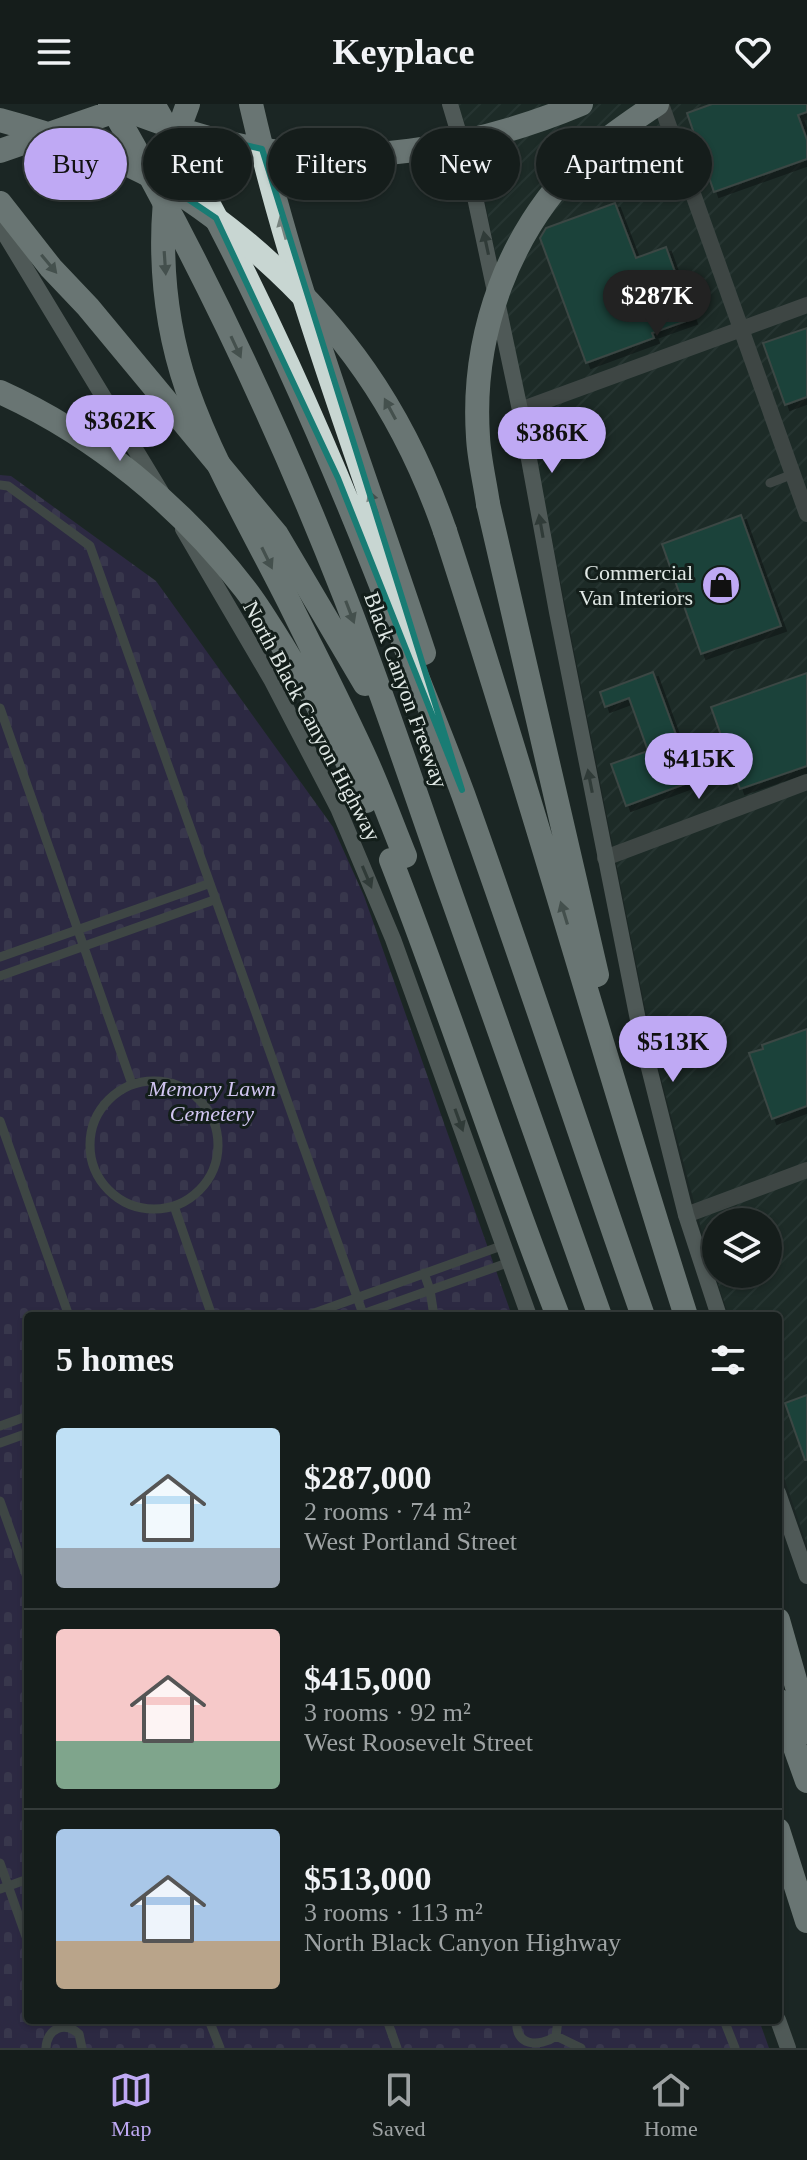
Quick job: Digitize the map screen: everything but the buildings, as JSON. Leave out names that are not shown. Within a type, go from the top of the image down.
[{"type":"highway","points":[[110,104],[174,127],[235,144],[283,152],[321,154],[400,152],[443,145],[521,126],[581,104]]},
{"type":"highway","name":"Black Canyon Freeway","points":[[110,104],[203,280],[265,409],[344,595],[599,1312]]},
{"type":"highway","points":[[0,151],[135,104]]},
{"type":"highway","name":"Black Canyon Freeway","points":[[153,104],[219,225],[304,399],[338,478],[462,790],[642,1312]]},
{"type":"highway","points":[[188,104],[168,176],[163,234],[171,330],[187,389],[216,458],[367,762],[510,1193],[556,1312]]},
{"type":"highway","points":[[251,104],[288,245],[332,385],[426,658],[462,790]]},
{"type":"highway","points":[[619,1095],[604,1004],[488,504],[478,439],[478,392],[483,339],[511,259],[526,229],[583,160],[659,104]]},
{"type":"highway","points":[[0,120],[37,130],[120,161],[193,201],[294,285],[335,330],[378,389],[412,450],[445,531],[685,1312]]},
{"type":"highway","points":[[0,203],[51,268],[97,318],[277,535],[396,737]]},
{"type":"highway","points":[[0,392],[85,439],[119,464],[191,527],[221,559],[265,618],[327,721],[398,858]]},
{"type":"highway","points":[[782,1635],[807,1732]]},
{"type":"highway","points":[[782,1711],[807,1781]]},
{"type":"highway","points":[[782,1844],[807,1921]]},
{"type":"highway","points":[[782,1858],[792,1879]]},
{"type":"main road","points":[[450,104],[471,176],[520,410],[642,1040],[686,1215],[718,1312]]},
{"type":"main road","name":"North Black Canyon Highway","points":[[0,226],[171,507],[272,681],[338,808],[393,939],[528,1312]]},
{"type":"main road","points":[[782,1504],[807,1576]]},
{"type":"main road","points":[[779,2024],[788,2048]]},
{"type":"street","points":[[659,104],[807,514]]},
{"type":"street","points":[[520,410],[807,305]]},
{"type":"street","points":[[605,858],[807,782]]},
{"type":"street","points":[[686,1215],[807,1170]]},
{"type":"lane","points":[[770,483],[793,474]]},
{"type":"lane","points":[[0,485],[8,486],[90,546],[359,1312]]},
{"type":"lane","points":[[0,708],[132,1084]]},
{"type":"lane","points":[[0,957],[208,884]]},
{"type":"lane","points":[[0,976],[214,900]]},
{"type":"lane","points":[[152,1080],[172,1082],[191,1091],[206,1105],[215,1123],[219,1143],[216,1164],[207,1182],[193,1197],[174,1206],[152,1210],[130,1205],[111,1194],[97,1177],[90,1156],[90,1133],[98,1112],[112,1095],[132,1084],[152,1080]]},
{"type":"lane","points":[[0,1121],[68,1312]]},
{"type":"lane","points":[[174,1206],[211,1312]]},
{"type":"lane","points":[[317,1312],[504,1245]]},
{"type":"lane","points":[[368,1312],[510,1262]]},
{"type":"lane","points":[[424,1273],[433,1312]]},
{"type":"lane","points":[[0,1426],[24,1417]]},
{"type":"lane","points":[[0,1443],[24,1434]]},
{"type":"lane","points":[[0,1501],[24,1569]]},
{"type":"lane","points":[[0,1863],[4,1887],[24,1933]]},
{"type":"lane","points":[[4,1887],[24,1880]]},
{"type":"lane","points":[[46,2048],[49,2034],[57,2024],[75,2030],[82,2039],[82,2048]]},
{"type":"lane","points":[[211,2024],[220,2048]]},
{"type":"lane","points":[[388,2024],[397,2048]]},
{"type":"lane","points":[[517,2024],[521,2039],[532,2046],[546,2045],[556,2036],[558,2024]]},
{"type":"lane","points":[[726,2024],[735,2048]]},
{"type":"lane","points":[[556,2036],[581,2048]]},
{"type":"highlighted area","points":[[179,129],[262,149],[462,790],[338,478],[216,218],[167,185]]},
{"type":"shaded area","points":[[458,104],[807,104],[807,1545],[782,1472],[782,1312],[728,1312],[719,1288],[782,1288],[782,1208],[702,1208],[702,1232],[653,1048],[485,200],[520,200],[520,128],[466,128]]},
{"type":"green space","name":"Memory Lawn Cemetery","points":[[0,475],[11,476],[156,581],[333,827],[364,896],[511,1312],[24,1312],[24,2024],[760,2024],[769,2048],[0,2048]]},
{"type":"place","name":"Commercial Van Interiors","points":[[721,585]]}]
